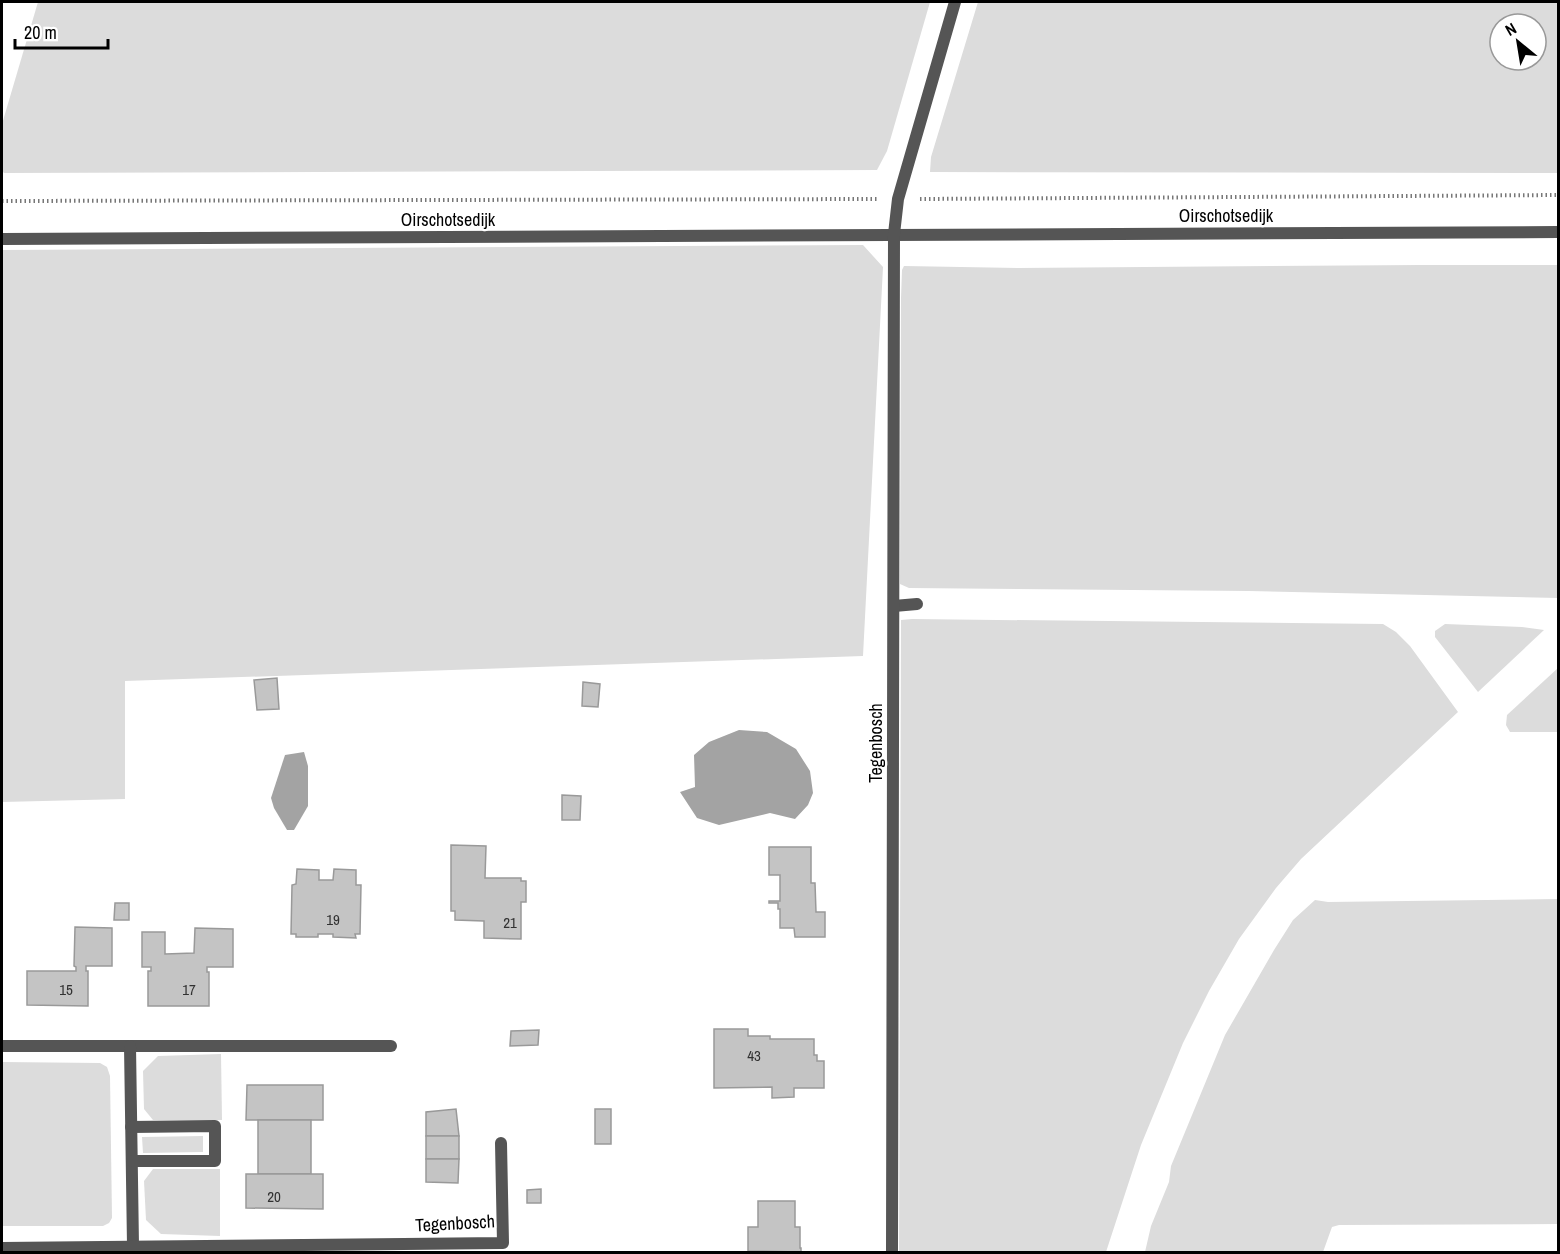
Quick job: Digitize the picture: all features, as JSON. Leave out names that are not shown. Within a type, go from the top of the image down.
[{"type":"street","points":[[894,234],[898,199],[955,2]]},
{"type":"street","name":"Oirschotsedijk","points":[[2,239],[1558,232]]},
{"type":"street","name":"Tegenbosch","points":[[892,1252],[894,234]]},
{"type":"street","points":[[894,606],[917,604]]},
{"type":"street","points":[[2,1046],[391,1046]]},
{"type":"street","points":[[130,1046],[133,1246]]},
{"type":"street","points":[[131,1127],[215,1126],[215,1161],[132,1161]]},
{"type":"street","name":"Tegenbosch","points":[[2,1248],[133,1246],[313,1249],[503,1243],[501,1143]]},
{"type":"path","points":[[2,201],[1558,195]]},
{"type":"shaded area","points":[[38,2],[930,2],[887,151],[877,170],[4,173],[2,171],[2,124]]},
{"type":"shaded area","points":[[978,2],[1558,2],[1558,173],[930,172],[931,157]]},
{"type":"shaded area","points":[[863,245],[883,267],[863,656],[125,681],[125,799],[2,802],[2,250]]},
{"type":"shaded area","points":[[1558,265],[1558,598],[1249,591],[909,588],[900,584],[901,298],[904,266],[1018,268]]},
{"type":"shaded area","points":[[901,620],[1383,624],[1396,632],[1410,646],[1458,712],[1301,859],[1276,888],[1239,939],[1183,1043],[1141,1145],[1106,1252],[899,1252]]},
{"type":"shaded area","points":[[1445,624],[1544,630],[1478,692],[1435,637],[1435,631]]},
{"type":"shaded area","points":[[1558,668],[1558,732],[1510,732],[1506,725],[1507,715]]},
{"type":"shaded area","points":[[739,730],[767,732],[796,749],[810,771],[813,793],[808,805],[795,819],[770,813],[719,825],[697,818],[680,792],[695,787],[694,755],[709,742]]},
{"type":"shaded area","points":[[304,752],[308,766],[308,806],[294,830],[287,830],[271,798],[285,755]]},
{"type":"shaded area","points":[[1558,899],[1558,1224],[1339,1225],[1332,1227],[1323,1252],[1145,1252],[1151,1226],[1169,1182],[1171,1166],[1225,1035],[1293,920],[1315,900],[1328,902]]},
{"type":"shaded area","points":[[221,1054],[222,1120],[153,1120],[144,1109],[143,1071],[158,1056]]},
{"type":"shaded area","points":[[2,1062],[100,1063],[107,1067],[110,1076],[112,1218],[109,1223],[103,1226],[2,1226]]},
{"type":"shaded area","points":[[203,1136],[203,1152],[143,1153],[142,1137]]},
{"type":"shaded area","points":[[153,1169],[220,1169],[220,1236],[161,1234],[146,1220],[144,1181]]},
{"type":"building","points":[[277,678],[279,709],[257,710],[254,680]]},
{"type":"building","points":[[583,682],[600,684],[598,707],[582,706]]},
{"type":"building","points":[[562,795],[581,796],[580,820],[562,820]]},
{"type":"building","points":[[451,845],[486,846],[485,878],[521,878],[521,881],[526,881],[526,902],[521,902],[521,939],[484,938],[484,921],[455,920],[455,911],[451,911]]},
{"type":"building","points":[[769,847],[811,847],[811,883],[815,883],[816,912],[825,912],[825,937],[795,937],[794,928],[780,928],[778,903],[769,903],[769,901],[780,901],[780,875],[769,875]]},
{"type":"building","points":[[297,869],[319,870],[319,880],[333,880],[334,869],[356,870],[356,885],[361,885],[360,934],[355,934],[356,938],[333,937],[333,934],[296,937],[296,934],[291,934],[292,885],[296,884]]},
{"type":"building","points":[[115,903],[129,903],[129,920],[114,920]]},
{"type":"building","points":[[75,927],[112,928],[112,966],[86,966],[88,1006],[27,1005],[27,971],[76,971],[74,966]]},
{"type":"building","points":[[195,928],[233,929],[233,967],[207,967],[209,1006],[148,1006],[148,971],[151,971],[151,967],[142,967],[142,932],[165,932],[165,954],[194,953]]},
{"type":"building","points":[[714,1029],[748,1029],[748,1036],[770,1036],[770,1039],[814,1039],[814,1055],[817,1055],[817,1061],[824,1061],[824,1088],[794,1088],[794,1097],[772,1098],[772,1087],[714,1088]]},
{"type":"building","points":[[539,1030],[538,1045],[510,1046],[511,1031]]},
{"type":"building","points":[[247,1085],[323,1085],[323,1120],[246,1120]]},
{"type":"building","points":[[456,1109],[459,1136],[426,1136],[426,1112]]},
{"type":"building","points":[[595,1109],[611,1109],[611,1144],[595,1144]]},
{"type":"building","points":[[258,1120],[311,1120],[311,1174],[258,1174]]},
{"type":"building","points":[[426,1136],[459,1136],[459,1159],[426,1159]]},
{"type":"building","points":[[426,1159],[459,1159],[458,1183],[426,1182]]},
{"type":"building","points":[[246,1174],[323,1174],[323,1209],[246,1208]]},
{"type":"building","points":[[541,1189],[541,1203],[527,1203],[527,1190]]},
{"type":"building","points":[[758,1201],[795,1201],[795,1227],[800,1227],[801,1252],[748,1251],[748,1227],[758,1227]]}]
